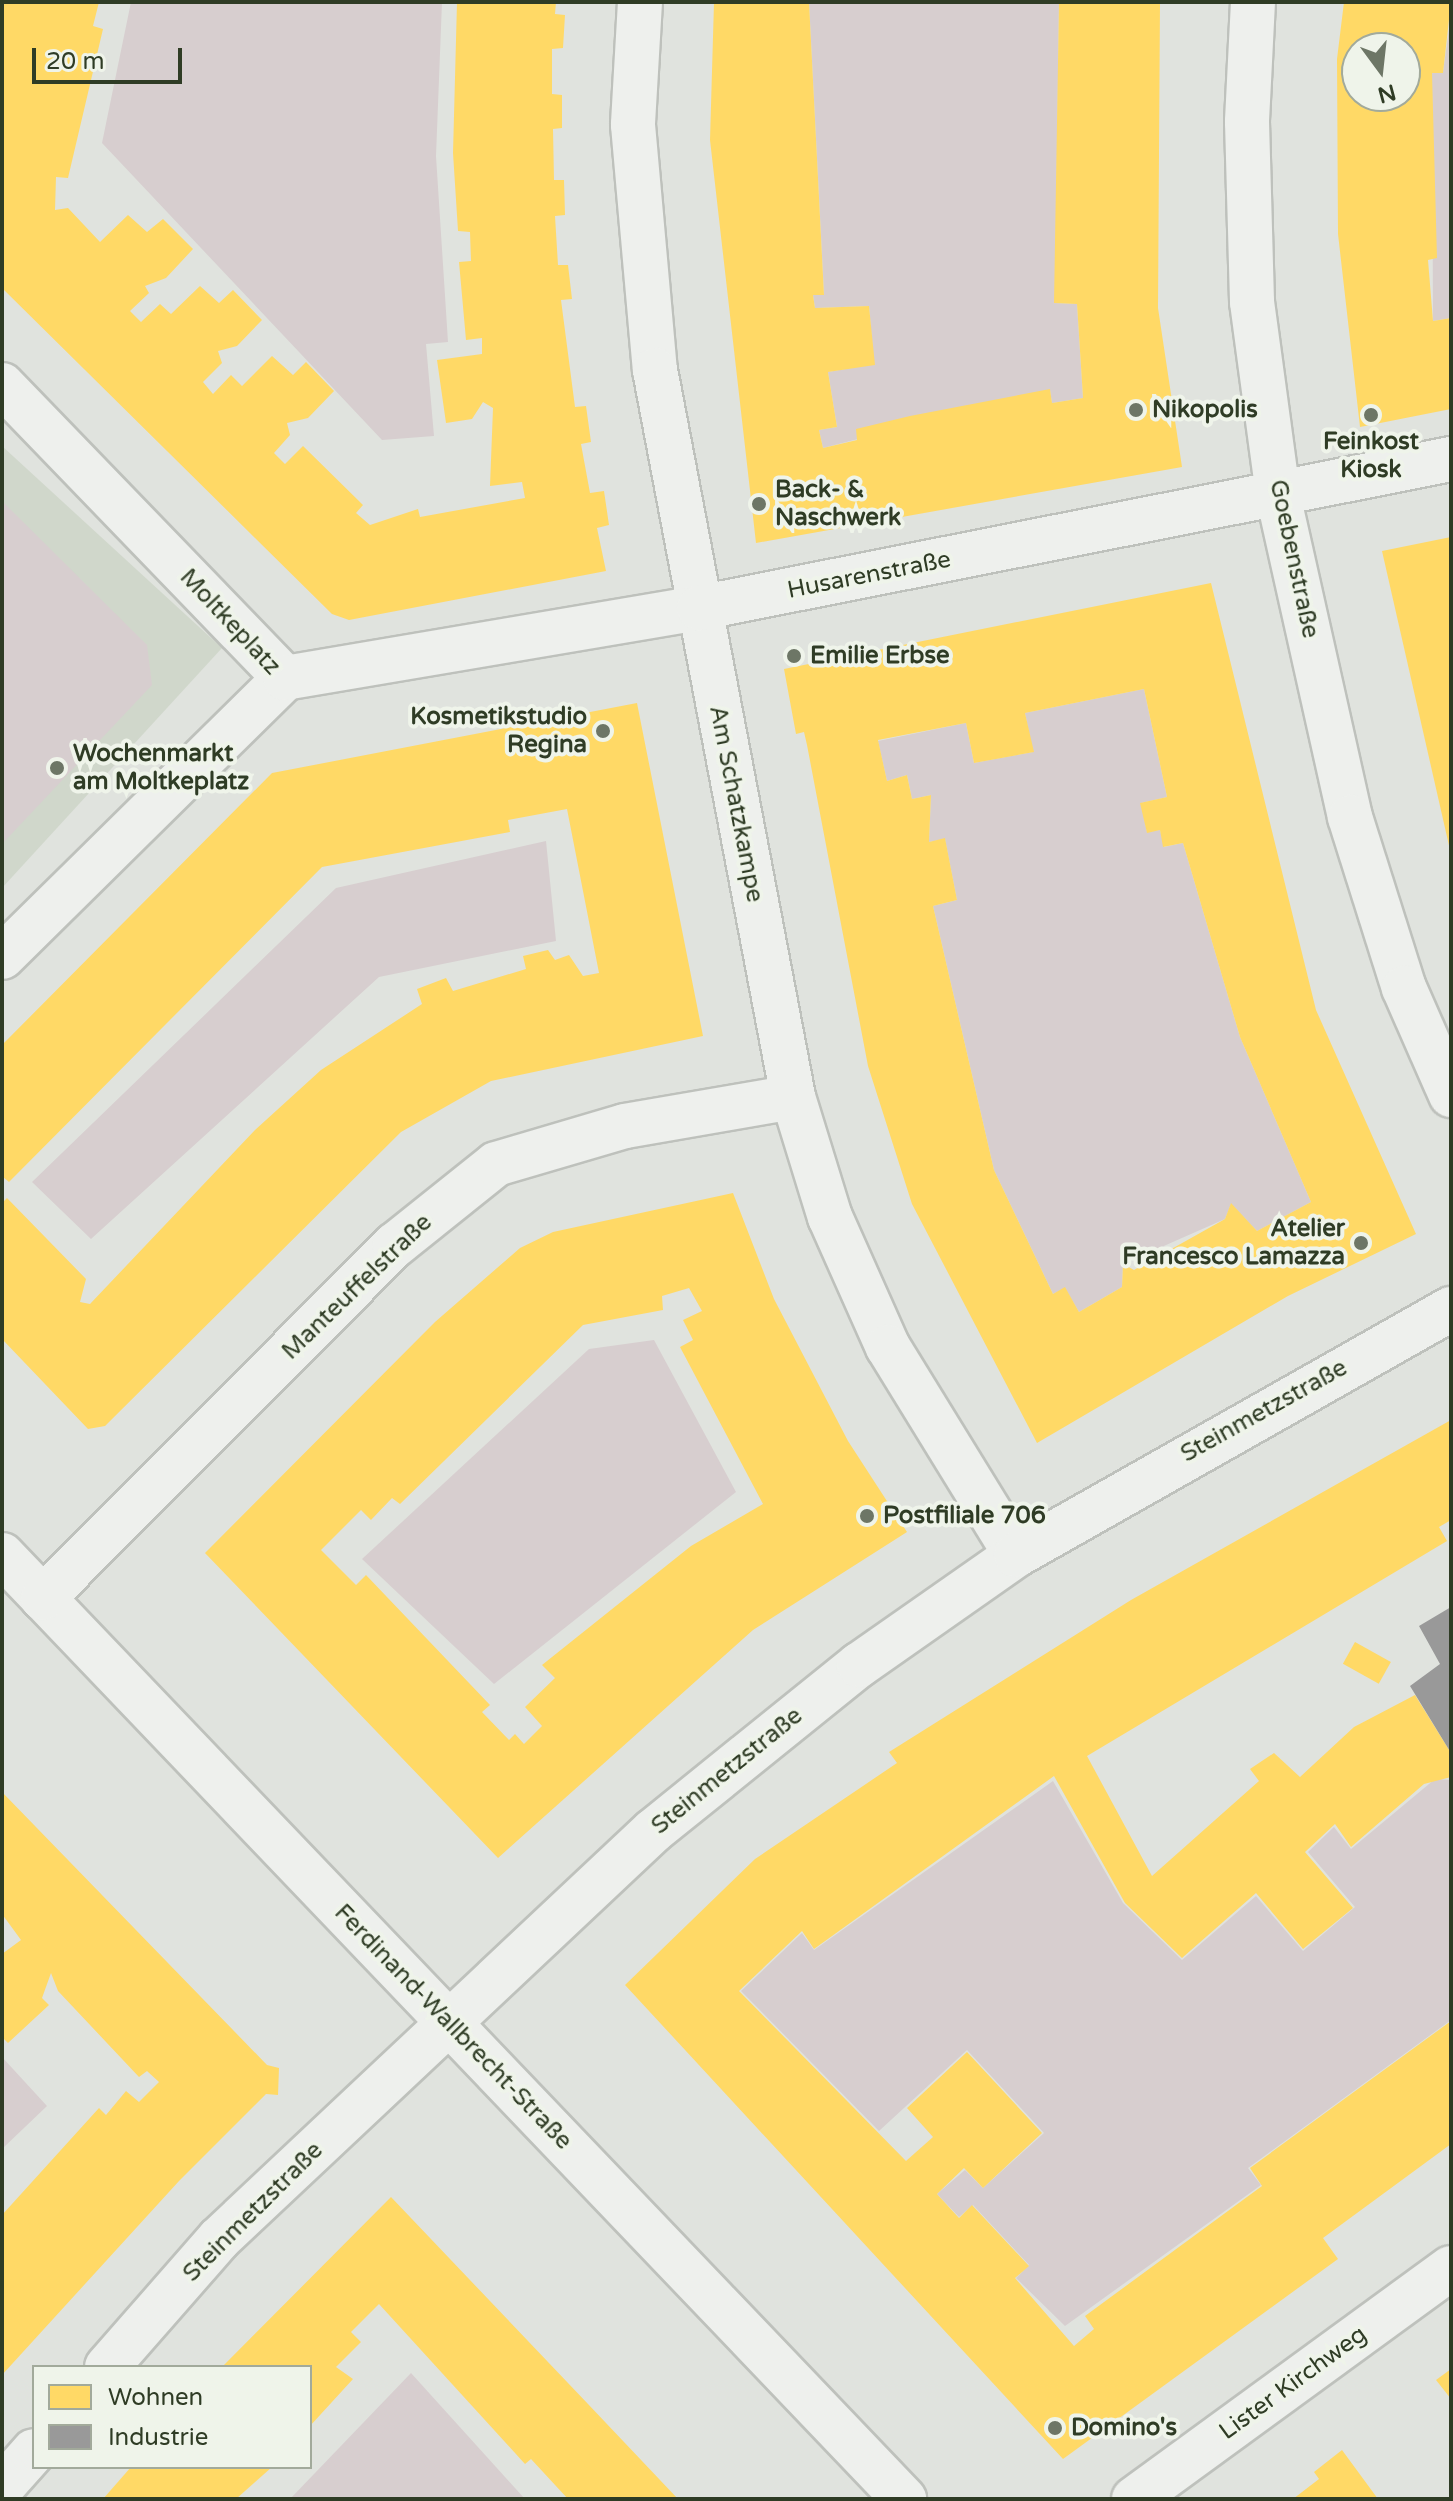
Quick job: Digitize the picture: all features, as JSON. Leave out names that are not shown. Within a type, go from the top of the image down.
[{"type":"street","name":"Am Schatzkampe","points":[[640,2],[633,125],[655,370],[793,1097],[830,1217],[888,1347],[1016,1555]]},
{"type":"street","name":"Goebenstraße","points":[[1253,2],[1247,122],[1252,302],[1278,495],[1350,817],[1404,988],[1451,1095]]},
{"type":"street","name":"Moltkeplatz","points":[[2,385],[285,678],[2,957]]},
{"type":"street","name":"Husarenstraße","points":[[285,678],[699,608],[1451,459]]},
{"type":"street","name":"Manteuffelstraße","points":[[43,1598],[395,1245],[496,1164],[625,1126],[793,1097]]},
{"type":"street","name":"Steinmetzstraße","points":[[109,2365],[219,2239],[653,1831],[859,1665],[1016,1555],[1451,1309]]},
{"type":"street","name":"Ferdinand-Wallbrecht-Straße","points":[[2,1555],[904,2499]]},
{"type":"street","name":"Lister Kirchweg","points":[[1134,2499],[1451,2268]]},
{"type":"street","points":[[2,2487],[32,2453]]},
{"type":"shaded area","points":[[131,2],[442,2],[436,156],[448,342],[426,344],[434,436],[382,440],[102,143]]},
{"type":"shaded area","points":[[809,2],[1059,2],[1055,303],[1077,304],[1083,398],[1052,403],[1050,390],[823,448],[819,430],[837,427],[828,372],[874,364],[869,306],[815,308],[813,295],[824,294]]},
{"type":"shaded area","points":[[1451,15],[1451,318],[1433,321],[1432,73],[1443,72]]},
{"type":"shaded area","name":"Wochenmarkt am Moltkeplatz","points":[[2,446],[222,648],[2,888]]},
{"type":"shaded area","points":[[2,501],[147,645],[152,685],[2,844]]},
{"type":"shaded area","points":[[1144,689],[1167,797],[1141,803],[1147,832],[1160,830],[1164,847],[1183,843],[1240,1037],[1311,1202],[1257,1231],[1231,1204],[1225,1219],[1123,1264],[1122,1287],[1079,1312],[1065,1288],[1053,1294],[994,1170],[933,906],[957,900],[945,839],[929,842],[931,795],[912,799],[907,775],[887,781],[878,741],[966,723],[974,763],[1033,752],[1025,713]]},
{"type":"shaded area","points":[[546,841],[556,941],[379,977],[91,1239],[32,1182],[336,888]]},
{"type":"shaded area","points":[[654,1340],[736,1492],[494,1684],[362,1559],[589,1349]]},
{"type":"shaded area","points":[[1435,1779],[1451,1780],[1451,2020],[1248,2168],[1261,2185],[1065,2326],[1016,2278],[1029,2265],[973,2205],[959,2217],[937,2194],[965,2170],[983,2188],[1044,2133],[967,2050],[879,2131],[741,1991],[802,1933],[814,1950],[1053,1781],[1123,1903],[1182,1960],[1256,1896],[1303,1951],[1355,1907],[1308,1852],[1334,1827],[1351,1849]]},
{"type":"shaded area","points":[[2,2057],[47,2106],[2,2149]]},
{"type":"shaded area","points":[[411,2373],[525,2499],[290,2499]]},
{"type":"building: Wohnen","points":[[2,2],[99,2],[93,26],[103,29],[68,178],[56,177],[55,210],[68,208],[100,242],[128,215],[147,232],[163,219],[193,249],[166,278],[145,286],[149,293],[130,311],[141,322],[160,304],[171,314],[200,286],[219,303],[233,290],[262,320],[237,346],[218,351],[222,363],[203,382],[213,394],[231,375],[242,386],[272,356],[293,375],[306,362],[334,391],[308,418],[287,423],[290,435],[274,453],[285,464],[303,446],[363,505],[356,513],[370,525],[418,509],[420,517],[525,498],[522,482],[490,486],[493,408],[483,402],[472,419],[446,423],[437,360],[482,354],[482,338],[466,340],[459,262],[471,261],[470,232],[458,231],[453,153],[457,2],[556,2],[555,14],[565,15],[563,48],[552,49],[552,94],[562,95],[562,128],[553,129],[554,180],[564,180],[565,215],[555,216],[558,265],[568,265],[572,299],[561,300],[575,407],[586,406],[591,442],[581,444],[590,493],[604,491],[609,525],[597,528],[606,571],[349,620],[332,614],[2,288]]},
{"type":"building: Wohnen","points":[[714,2],[809,2],[824,295],[813,295],[815,308],[869,306],[875,365],[828,372],[837,427],[819,430],[823,448],[857,440],[856,429],[1050,389],[1052,403],[1083,398],[1077,304],[1054,303],[1059,2],[1160,2],[1158,308],[1182,467],[756,543],[710,140]]},
{"type":"building: Wohnen","points":[[1344,2],[1451,2],[1443,73],[1432,73],[1437,258],[1428,260],[1433,321],[1451,318],[1451,409],[1360,427],[1338,234],[1337,59]]},
{"type":"building: Wohnen","points":[[1451,537],[1451,850],[1450,850],[1382,551]]},
{"type":"building: Wohnen","points":[[1211,583],[1316,1010],[1416,1234],[1288,1296],[1037,1443],[912,1204],[868,1066],[807,745],[804,732],[796,734],[784,669]],"holes":[[[1144,689],[1167,797],[1140,803],[1147,833],[1160,830],[1163,847],[1183,843],[1240,1037],[1311,1202],[1257,1231],[1231,1203],[1225,1219],[1134,1270],[1123,1264],[1122,1287],[1079,1312],[1065,1287],[1053,1294],[994,1170],[933,906],[957,900],[945,838],[929,842],[931,795],[912,799],[907,775],[887,781],[878,740],[966,723],[974,763],[1034,752],[1025,713]]]},
{"type":"building: Wohnen","points":[[637,703],[703,1036],[491,1081],[401,1132],[105,1426],[88,1429],[2,1339],[2,1203],[7,1198],[86,1279],[80,1302],[90,1304],[255,1130],[321,1070],[422,1004],[417,989],[446,978],[453,991],[526,969],[523,956],[548,950],[555,960],[569,955],[583,976],[599,973],[567,809],[508,820],[510,832],[322,867],[9,1182],[2,1176],[2,1045],[272,773]]},
{"type":"building: Wohnen","points":[[733,1193],[774,1299],[848,1441],[907,1532],[753,1630],[498,1858],[205,1553],[435,1322],[520,1248],[553,1232]],"holes":[[[689,1288],[702,1311],[683,1320],[693,1340],[680,1347],[763,1504],[691,1546],[542,1665],[555,1678],[525,1707],[542,1726],[524,1744],[515,1734],[509,1740],[482,1712],[490,1705],[366,1575],[356,1585],[321,1550],[361,1510],[371,1520],[392,1498],[400,1504],[583,1325],[663,1310],[662,1296]]]},
{"type":"building: Wohnen","points":[[1451,1420],[1451,1520],[1439,1527],[1447,1541],[1087,1756],[1152,1876],[1259,1781],[1250,1769],[1274,1753],[1300,1777],[1354,1727],[1415,1695],[1451,1753],[1451,1777],[1424,1784],[1351,1847],[1335,1824],[1305,1852],[1353,1908],[1303,1949],[1256,1893],[1182,1958],[1125,1903],[1054,1776],[814,1949],[802,1931],[739,1991],[906,2161],[933,2137],[907,2108],[967,2052],[1042,2133],[983,2188],[964,2168],[937,2194],[959,2218],[972,2205],[1029,2266],[1015,2278],[1074,2346],[1094,2329],[1085,2316],[1262,2186],[1250,2168],[1451,2021],[1451,2144],[1323,2238],[1338,2259],[1063,2459],[625,1985],[755,1859],[897,1763],[889,1752],[1131,1600]]},
{"type":"building: Wohnen","points":[[1355,1642],[1391,1662],[1379,1684],[1343,1664]]},
{"type":"building: Wohnen","points":[[2,1792],[267,2065],[279,2068],[278,2095],[266,2094],[179,2181],[2,2375],[2,2215],[99,2108],[106,2115],[126,2091],[139,2102],[159,2082],[147,2071],[139,2077],[58,1991],[51,1973],[42,1998],[49,2005],[8,2043],[2,2037],[2,1954],[21,1940],[2,1914]]},
{"type":"building: Wohnen","points":[[391,2197],[678,2499],[568,2499],[531,2459],[525,2464],[379,2304],[351,2332],[361,2342],[336,2367],[353,2379],[312,2424],[312,2365],[224,2365]]},
{"type":"building: Wohnen","points":[[1451,2369],[1451,2399],[1436,2380]]},
{"type":"building: Wohnen","points":[[1342,2450],[1378,2499],[1293,2499],[1319,2479],[1314,2472]]},
{"type":"building: Wohnen","points":[[129,2469],[270,2469],[236,2499],[103,2499]]},
{"type":"building: Industrie","points":[[1451,1607],[1451,1753],[1410,1686],[1440,1664],[1419,1626]]},
{"type":"place","name":"Nikopolis","points":[[1136,410]]},
{"type":"place","name":"Feinkost Kiosk","points":[[1371,415]]},
{"type":"place","name":"Back- & Naschwerk","points":[[759,504]]},
{"type":"place","name":"Emilie Erbse","points":[[794,656]]},
{"type":"place","name":"Kosmetikstudio Regina","points":[[603,731]]},
{"type":"place","name":"Wochenmarkt am Moltkeplatz","points":[[57,768]]},
{"type":"place","name":"Atelier Francesco Lamazza","points":[[1361,1243]]},
{"type":"place","name":"Postfiliale 706","points":[[867,1516]]},
{"type":"place","name":"Domino's","points":[[1055,2428]]}]
